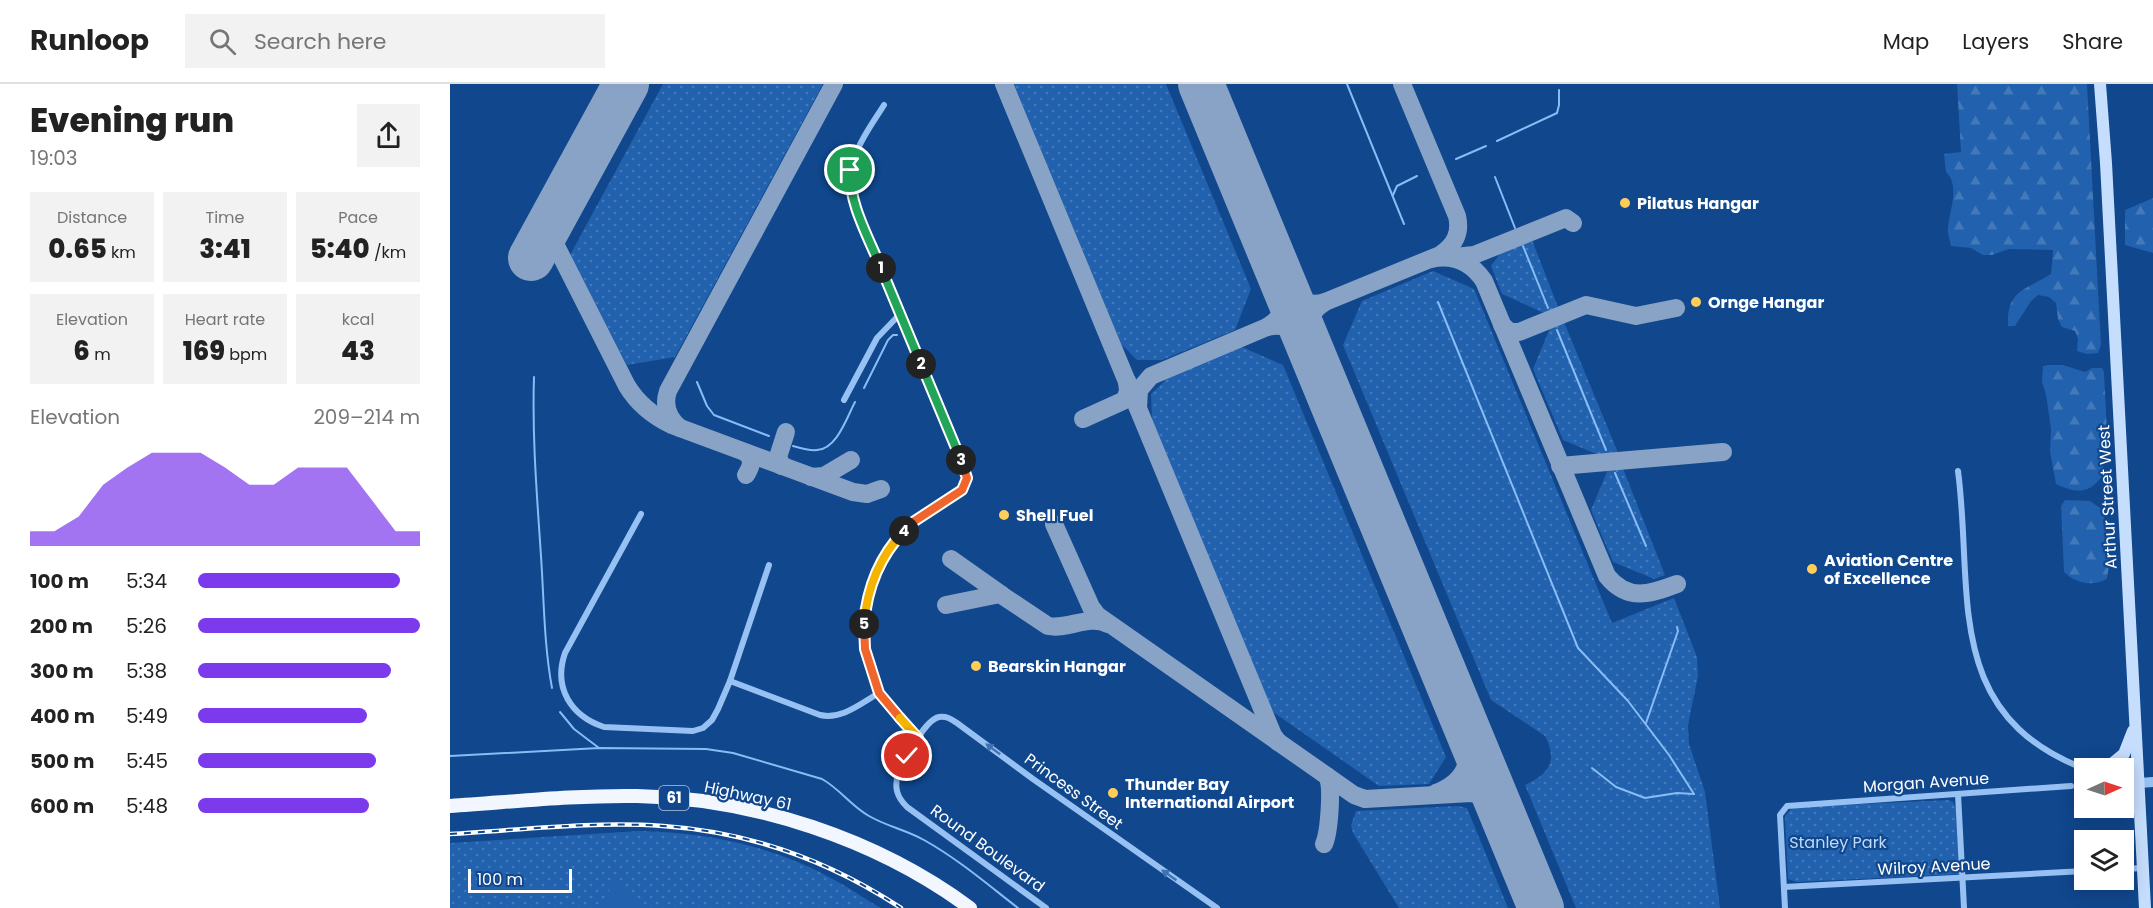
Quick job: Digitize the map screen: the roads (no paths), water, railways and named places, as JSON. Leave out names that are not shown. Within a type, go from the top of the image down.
[{"type":"highway","name":"Highway 61","points":[[450,806],[597,797],[638,796],[695,800],[736,806],[795,822],[843,839],[888,859]]},
{"type":"highway","name":"61","points":[[888,859],[955,908]]},
{"type":"highway","name":"61","points":[[888,859],[912,869],[970,908]]},
{"type":"main road","name":"Arthur Street West","points":[[2100,84],[2145,908]]},
{"type":"main road","points":[[2119,758],[2124,754],[2132,734],[2134,721]]},
{"type":"street","points":[[884,105],[853,158],[850,184],[857,210],[967,478],[962,490],[910,524],[897,538],[873,576],[866,607],[865,649],[879,693],[918,738]]},
{"type":"street","points":[[844,400],[877,338],[900,314]]},
{"type":"street","points":[[1958,471],[1966,606],[1972,642],[1980,669],[2003,711],[2019,728],[2040,746],[2074,765]]},
{"type":"street","points":[[641,514],[561,664],[563,689],[576,711],[598,725],[693,731],[704,728],[712,720],[730,681],[769,565]]},
{"type":"street","points":[[730,681],[832,718],[879,693]]},
{"type":"street","name":"Princess Street","points":[[918,738],[933,720],[938,717],[949,718],[1217,908]]},
{"type":"street","name":"Round Boulevard","points":[[918,738],[898,774],[896,782],[898,796],[908,807],[1046,908]]},
{"type":"street","points":[[2134,782],[2153,782]]},
{"type":"street","name":"Morgan Avenue","points":[[1784,887],[1780,815],[1784,808],[1792,804],[2071,786]]},
{"type":"street","points":[[1958,794],[1964,908]]},
{"type":"street","points":[[2134,868],[2143,868]]},
{"type":"street","name":"Wilroy Avenue","points":[[1784,887],[2074,872]]},
{"type":"street","points":[[1784,887],[1785,908]]},
{"type":"waterway","points":[[1347,84],[1404,224]]},
{"type":"waterway","points":[[1497,141],[1557,113],[1559,90]]},
{"type":"waterway","points":[[1456,159],[1486,146]]},
{"type":"waterway","points":[[1393,195],[1397,186],[1417,176]]},
{"type":"waterway","points":[[1495,177],[1515,228]]},
{"type":"waterway","points":[[1523,246],[1548,308]]},
{"type":"waterway","points":[[1438,302],[1578,648],[1628,701],[1669,755],[1694,794]]},
{"type":"waterway","points":[[1557,330],[1606,450]]},
{"type":"waterway","points":[[864,388],[888,340],[893,335],[897,335]]},
{"type":"waterway","points":[[534,377],[536,489],[546,639],[552,688]]},
{"type":"waterway","points":[[697,382],[707,406],[714,415],[769,436]]},
{"type":"waterway","points":[[793,446],[814,450],[830,444],[836,438],[855,402]]},
{"type":"waterway","points":[[1615,473],[1646,546]]},
{"type":"waterway","points":[[1646,723],[1678,631],[1677,627]]},
{"type":"waterway","points":[[560,712],[574,729],[599,748]]},
{"type":"waterway","points":[[450,756],[599,748],[706,749],[733,753],[822,779],[869,816],[937,847],[1018,908]]},
{"type":"waterway","points":[[1592,768],[1616,787],[1645,798],[1677,793],[1694,794]]},
{"type":"railway","points":[[450,834],[610,825],[695,829],[787,851],[845,876],[901,908]]},
{"type":"place","name":"Pilatus Hangar","points":[[1625,203]]},
{"type":"place","name":"Ornge Hangar","points":[[1696,302]]},
{"type":"place","name":"Shell Fuel","points":[[1004,515]]},
{"type":"place","name":"Aviation Centre of Excellence","points":[[1812,569]]},
{"type":"place","name":"Bearskin Hangar","points":[[976,666]]},
{"type":"place","name":"Thunder Bay International Airport","points":[[1113,793]]},
{"type":"park label","name":"Stanley Park","points":[[1838,842]]}]
